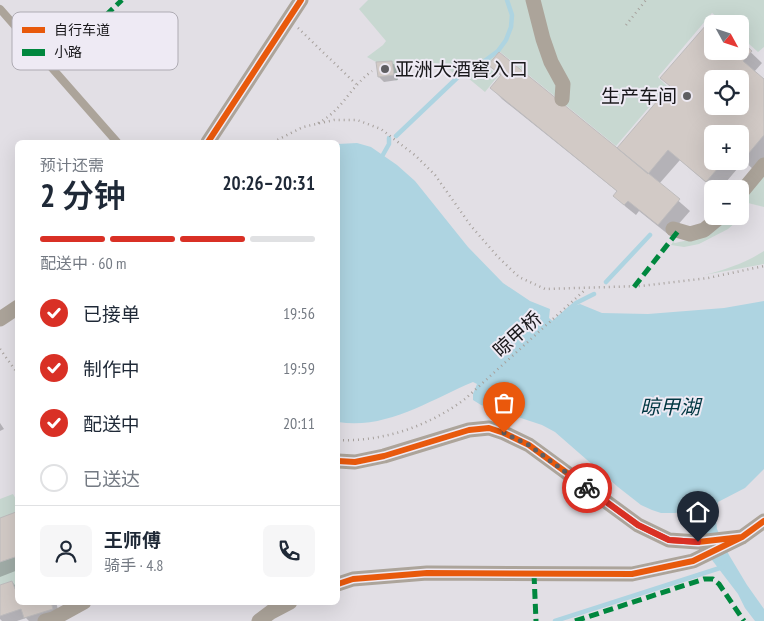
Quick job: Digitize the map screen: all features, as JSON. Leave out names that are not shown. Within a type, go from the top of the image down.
[{"type":"street","points":[[209,140],[301,0]]},
{"type":"street","points":[[533,0],[551,62],[563,84],[562,98]]},
{"type":"street","points":[[749,183],[764,165]]},
{"type":"street","points":[[673,228],[690,234],[704,230],[710,225]]},
{"type":"street","points":[[0,319],[15,309]]},
{"type":"street","points":[[340,461],[355,462],[384,456],[470,430],[489,428],[529,445],[638,525],[669,540],[698,542],[742,537]]},
{"type":"street","points":[[340,583],[353,579],[428,573],[632,574],[693,561],[742,537],[764,521]]},
{"type":"street","points":[[45,621],[53,620],[79,605]]},
{"type":"street","points":[[259,621],[284,605]]},
{"type":"lane","points":[[0,9],[12,23]]},
{"type":"lane","points":[[54,70],[115,140]]},
{"type":"path","points":[[626,25],[646,0]]},
{"type":"path","points":[[289,19],[356,84]]},
{"type":"path","points":[[314,125],[334,114],[356,84],[372,71]]},
{"type":"path","points":[[278,140],[303,127],[334,120],[357,120],[381,129],[405,146],[435,175],[471,226],[498,257],[520,277],[545,289],[634,287],[673,283],[708,278],[764,266]]},
{"type":"path","points":[[0,349],[15,370]]},
{"type":"shaded area","points":[[368,0],[764,0],[764,47],[758,52],[749,44],[749,15],[715,15],[712,13],[710,15],[704,15],[704,22],[658,77],[667,86],[616,146],[499,51],[487,66],[498,76],[485,92],[468,78],[463,71],[455,75],[446,66],[435,63],[412,62],[407,65],[396,81],[392,61],[376,62],[367,57],[386,41],[359,9]]},
{"type":"shaded area","points":[[764,175],[764,207],[749,203],[749,193]]},
{"type":"shaded area","points":[[719,225],[733,225],[699,244],[684,247],[671,245],[673,242],[698,237]]},
{"type":"shaded area","points":[[764,251],[764,264],[704,275],[735,266]]},
{"type":"shaded area","points":[[13,494],[15,498],[15,589],[12,581],[0,585],[0,499]]},
{"type":"water","name":"晾甲湖","points":[[357,143],[371,147],[397,165],[415,181],[468,247],[503,283],[530,301],[550,309],[549,318],[555,323],[574,306],[580,304],[602,313],[648,314],[724,308],[764,301],[764,469],[745,488],[718,502],[716,520],[717,529],[729,555],[764,609],[764,621],[755,621],[745,608],[738,594],[712,560],[689,510],[661,513],[641,505],[555,432],[542,425],[481,405],[473,400],[477,384],[473,382],[424,405],[390,418],[373,422],[340,422],[340,144]]},
{"type":"building","name":"生产车间","points":[[704,27],[704,60],[744,60],[764,79],[764,135],[749,153],[749,125],[704,125],[704,170],[716,170],[708,180],[704,180],[668,150],[648,174],[617,148],[670,86],[660,78]]},
{"type":"building","name":"生产车间","points":[[499,52],[680,199],[658,225],[628,201],[624,205],[613,196],[617,191],[490,88],[501,75],[488,65]]},
{"type":"building","name":"亚洲大酒窖入口","points":[[392,61],[394,75],[378,77],[376,62]]},
{"type":"building","points":[[15,512],[15,557],[0,562],[0,518]]},
{"type":"building","points":[[12,581],[15,589],[15,605],[52,605],[53,609],[24,618],[21,609],[0,616],[0,585]]},
{"type":"waterway","points":[[396,136],[458,77],[475,68],[498,51],[506,40],[511,27],[512,15],[507,0]]},
{"type":"waterway","points":[[380,160],[389,144],[389,138]]},
{"type":"waterway","points":[[606,282],[650,235]]},
{"type":"waterway","points":[[551,325],[576,303],[594,294]]},
{"type":"waterway","points":[[555,621],[723,567]]},
{"type":"marked path","points":[[109,12],[122,0]]},
{"type":"marked path","points":[[634,287],[679,230]]},
{"type":"marked path","points":[[534,574],[536,621]]},
{"type":"marked path","points":[[575,621],[704,579],[713,579],[719,584],[744,621]]},
{"type":"cycle path","points":[[209,140],[301,0]]},
{"type":"cycle path","points":[[340,461],[355,462],[384,456],[469,430],[489,428],[529,445],[638,525],[669,540],[698,542],[742,537]]},
{"type":"cycle path","points":[[340,583],[353,579],[427,573],[632,574],[693,561],[742,537],[764,521]]},
{"type":"way so far","points":[[504,433],[529,445],[587,488]]},
{"type":"place","name":"亚洲大酒窖入口","points":[[385,69]]},
{"type":"place","name":"生产车间","points":[[687,96]]},
{"type":"route","points":[[587,488],[638,525],[669,540],[698,542]]}]
